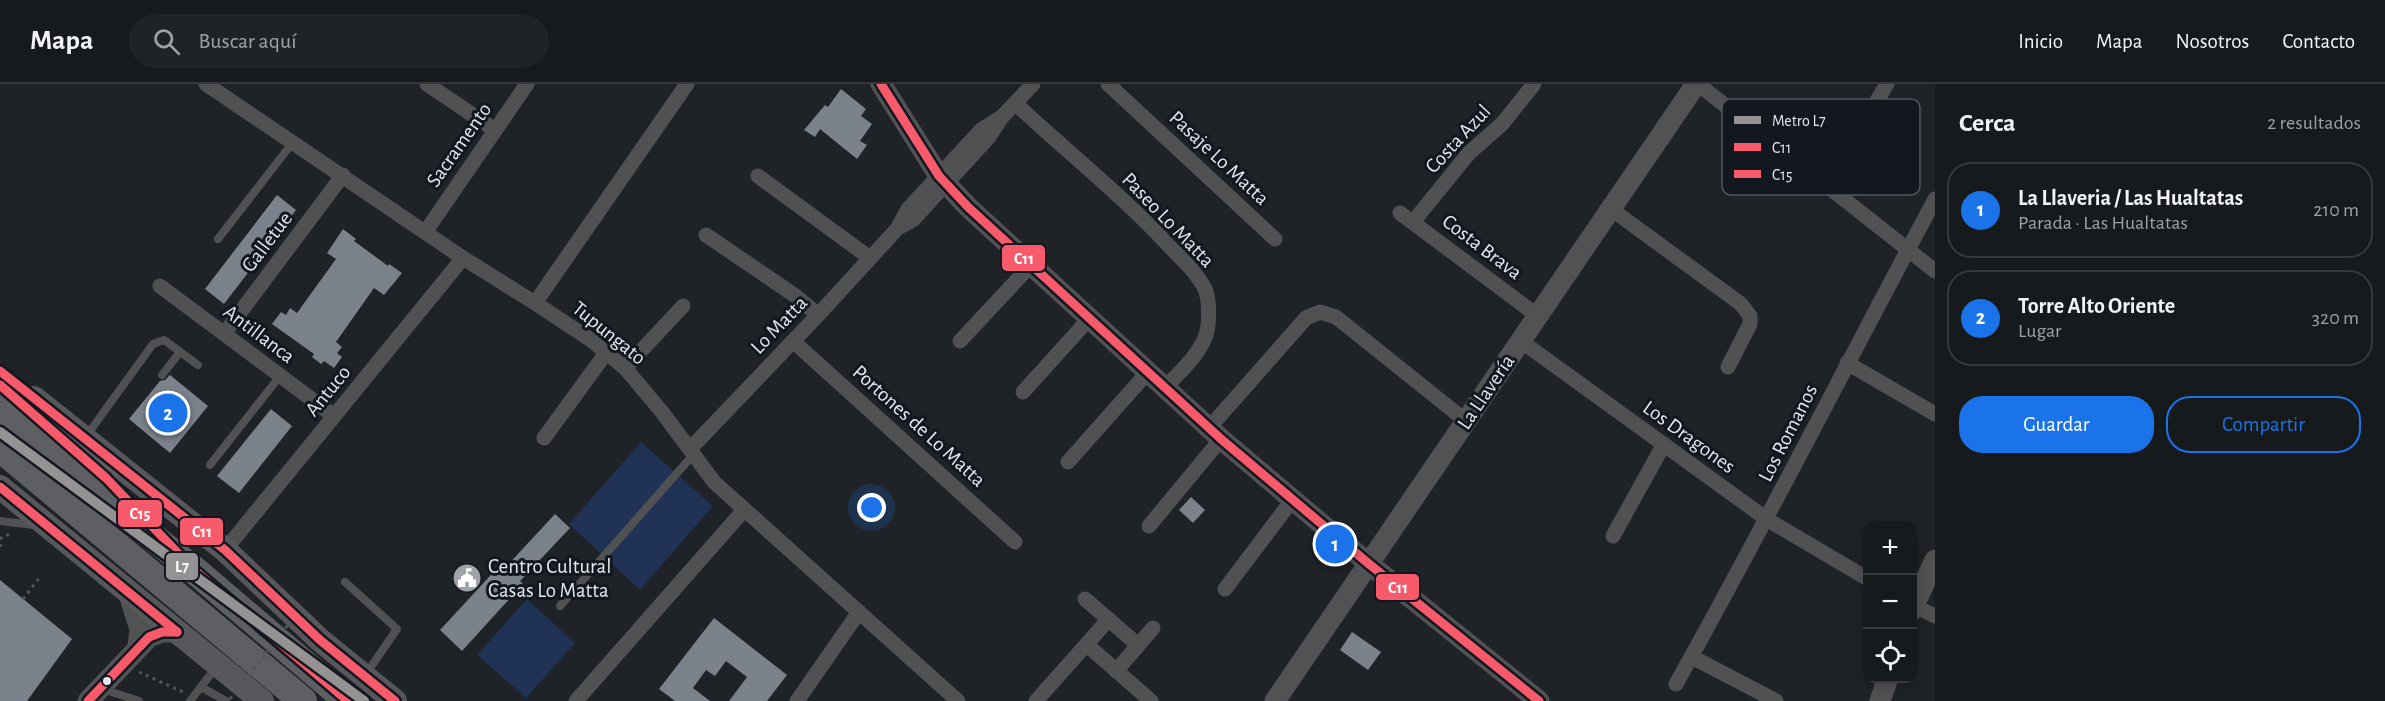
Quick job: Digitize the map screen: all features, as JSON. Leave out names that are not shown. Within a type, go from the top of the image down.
[{"type":"highway","points":[[0,385],[106,478],[193,569]]},
{"type":"highway","points":[[0,416],[193,569],[348,701]]},
{"type":"highway","points":[[0,448],[303,701]]},
{"type":"main road","points":[[0,372],[225,550],[364,678],[395,701]]},
{"type":"main road","points":[[0,487],[262,701]]},
{"type":"street","name":"Tupungato","points":[[206,84],[606,352],[625,368],[662,412],[714,482],[958,701]]},
{"type":"street","points":[[427,84],[495,130]]},
{"type":"street","name":"Sacramento","points":[[426,231],[527,84]]},
{"type":"street","points":[[536,303],[687,84]]},
{"type":"street","points":[[881,84],[943,180],[968,207],[1215,434],[1369,564],[1539,701]]},
{"type":"street","name":"Lo Matta","points":[[691,452],[897,229],[913,220],[943,180],[989,137],[1002,117],[1033,84]]},
{"type":"street","name":"Pasaje Lo Matta","points":[[1108,84],[1275,239]]},
{"type":"street","name":"Costa Azul","points":[[1413,222],[1469,153],[1502,124],[1534,84]]},
{"type":"street","points":[[1697,84],[1722,104]]},
{"type":"street","name":"La Llavería","points":[[1275,701],[1697,84]]},
{"type":"street","points":[[1878,99],[1887,84]]},
{"type":"street","name":"Paseo Lo Matta","points":[[1015,103],[1145,220],[1188,266],[1204,287],[1207,297],[1206,336],[1201,346],[1164,389]]},
{"type":"street","name":"Galletue","points":[[224,334],[343,175]]},
{"type":"street","points":[[758,176],[870,258]]},
{"type":"street","points":[[1837,195],[1935,271]]},
{"type":"street","name":"Los Romanos","points":[[1676,684],[1767,520],[1847,363],[1935,200]]},
{"type":"street","points":[[1611,209],[1741,304],[1746,310],[1750,324],[1728,367]]},
{"type":"street","name":"Costa Brava","points":[[1400,213],[1538,316]]},
{"type":"street","points":[[706,235],[797,297],[818,315]]},
{"type":"street","name":"Antuco","points":[[225,550],[463,258]]},
{"type":"street","points":[[960,340],[1031,265]]},
{"type":"street","name":"Antillanca","points":[[160,286],[334,416]]},
{"type":"street","points":[[625,368],[683,306]]},
{"type":"street","points":[[1149,526],[1215,434],[1306,318],[1320,312],[1336,317],[1466,421]]},
{"type":"street","points":[[1023,392],[1089,319]]},
{"type":"street","name":"Portones de Lo Matta","points":[[793,341],[1015,542]]},
{"type":"street","name":"Los Dragones","points":[[1521,341],[1767,520],[1863,576]]},
{"type":"street","points":[[544,438],[606,352]]},
{"type":"street","points":[[1847,363],[1935,414]]},
{"type":"street","points":[[1068,462],[1147,373]]},
{"type":"street","points":[[1613,536],[1664,444]]},
{"type":"street","points":[[1225,589],[1293,499]]},
{"type":"street","points":[[576,701],[744,510]]},
{"type":"street","points":[[1917,598],[1935,560]]},
{"type":"street","points":[[129,594],[140,629],[138,646]]},
{"type":"street","points":[[1085,598],[1138,645]]},
{"type":"street","points":[[1917,609],[1935,616]]},
{"type":"street","points":[[796,701],[859,612]]},
{"type":"street","points":[[1036,701],[1109,620]]},
{"type":"street","points":[[1116,670],[1153,628]]},
{"type":"street","points":[[94,694],[149,637],[162,632],[177,632]]},
{"type":"street","points":[[1087,645],[1150,701]]},
{"type":"street","points":[[1692,657],[1776,701]]},
{"type":"street","points":[[1880,701],[1886,683]]},
{"type":"lane","points":[[218,239],[293,142]]},
{"type":"lane","points":[[85,438],[153,344],[164,340],[198,365]]},
{"type":"lane","points":[[162,375],[180,352]]},
{"type":"lane","points":[[210,465],[280,376]]},
{"type":"lane","points":[[560,606],[691,452]]},
{"type":"lane","points":[[0,521],[21,522],[55,530]]},
{"type":"lane","points":[[345,582],[397,629],[364,678]]},
{"type":"lane","points":[[192,699],[218,665]]},
{"type":"lane","points":[[201,687],[228,700]]},
{"type":"lane","points":[[94,694],[139,701]]},
{"type":"path","points":[[0,539],[5,535],[14,535]]},
{"type":"path","points":[[23,599],[40,577]]},
{"type":"path","points":[[228,700],[302,607]]},
{"type":"path","points":[[123,663],[192,699]]},
{"type":"shaded area","points":[[641,442],[713,506],[640,590],[569,524]]},
{"type":"shaded area","points":[[527,599],[575,643],[526,698],[477,655]]},
{"type":"building","points":[[841,89],[866,109],[861,116],[872,124],[860,141],[867,145],[857,159],[820,129],[815,137],[804,130],[825,105],[828,107]]},
{"type":"building","points":[[277,195],[296,210],[224,304],[205,289]]},
{"type":"building","points":[[343,229],[356,239],[354,241],[388,266],[389,264],[402,273],[384,295],[374,288],[336,342],[342,347],[337,353],[342,357],[334,368],[324,361],[321,364],[312,357],[314,354],[272,324],[281,312],[286,315],[290,308],[297,313],[336,259],[327,253]]},
{"type":"building","points":[[170,375],[208,406],[170,453],[129,419],[160,381]]},
{"type":"building","points":[[271,409],[292,426],[239,493],[217,476]]},
{"type":"building","points":[[1191,497],[1205,510],[1193,523],[1179,510]]},
{"type":"building","points":[[555,514],[570,528],[520,581],[523,584],[462,651],[440,630],[501,564],[505,568]]},
{"type":"building","points":[[0,580],[72,639],[27,701],[0,701]]},
{"type":"building","points":[[714,618],[787,675],[767,701],[729,701],[747,677],[726,661],[715,676],[706,670],[693,688],[710,701],[675,701],[659,689]]},
{"type":"building","points":[[1352,632],[1381,652],[1368,670],[1340,650]]},
{"type":"metro line","name":"L7","points":[[0,432],[364,701]]},
{"type":"transit line","name":"C11","points":[[881,84],[939,176],[968,207],[1221,439],[1369,564],[1539,701]]},
{"type":"transit line","name":"C11","points":[[0,371],[225,550],[320,640],[395,701]]},
{"type":"transit line","name":"C15","points":[[0,385],[106,478],[193,569],[348,701]]},
{"type":"transit line","name":"C15","points":[[0,487],[177,632]]},
{"type":"transit line","name":"C15","points":[[88,701],[149,637],[162,632],[177,632]]},
{"type":"place","name":"Torre Alto Oriente","points":[[168,413]]},
{"type":"place","name":"La Llaveria / Las Hualtatas","points":[[1335,544]]},
{"type":"place","name":"Centro Cultural Casas Lo Matta","points":[[467,578]]}]
